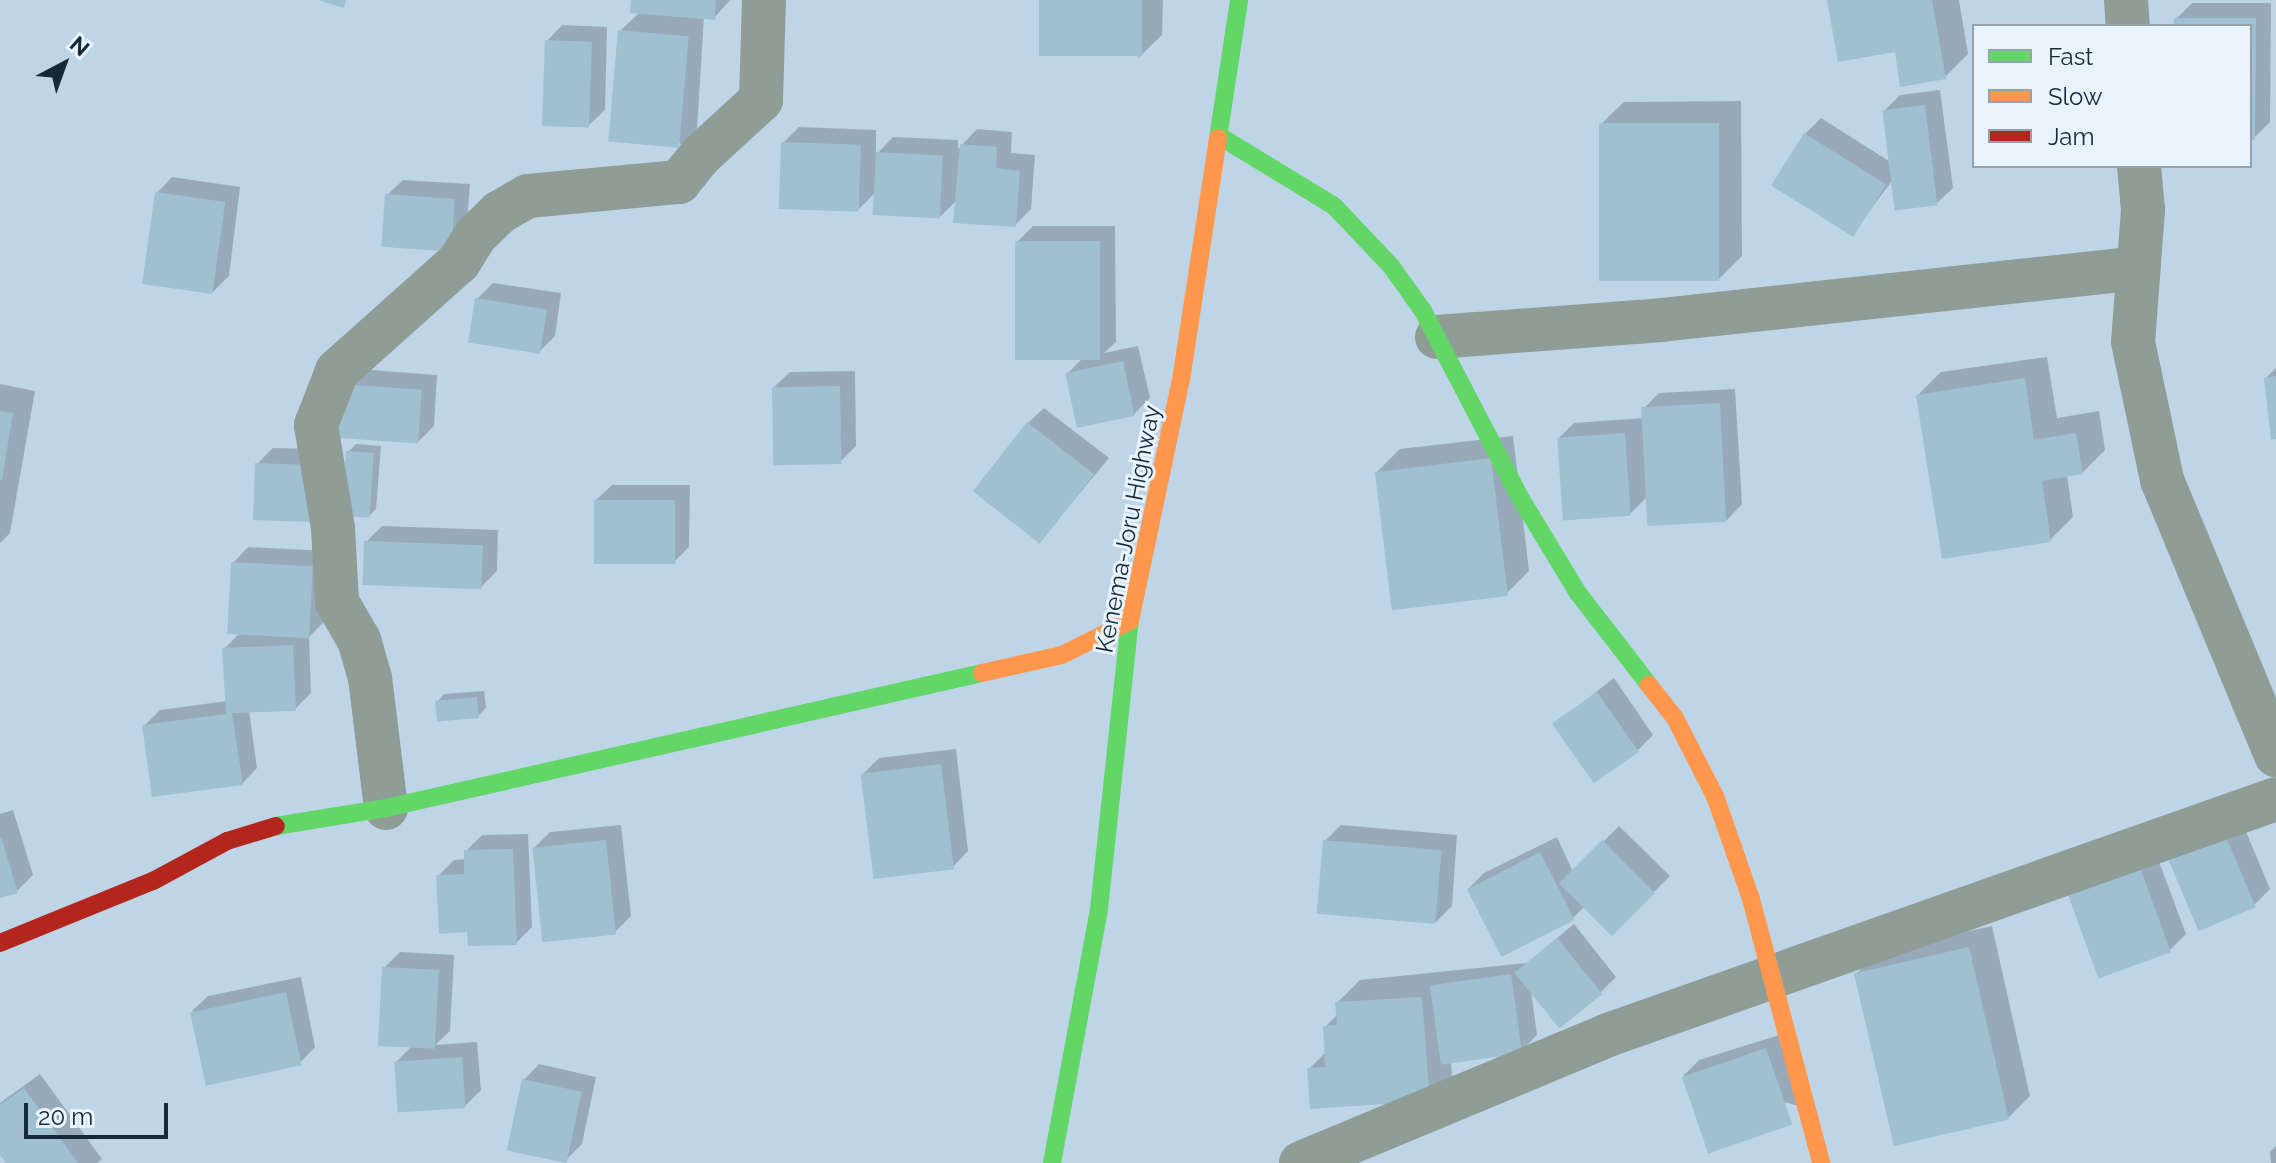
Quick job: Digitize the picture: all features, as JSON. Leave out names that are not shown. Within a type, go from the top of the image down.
[{"type":"main road","name":"Kenema-Joru Highway","points":[[1052,1163],[1099,909],[1130,621],[1181,380],[1221,137],[1239,0]]},
{"type":"main road","points":[[1221,137],[1334,206],[1391,266],[1437,337],[1521,499],[1578,593],[1675,718],[1715,796],[1773,976],[1821,1163]]},
{"type":"main road","points":[[0,943],[153,881],[227,841],[290,822],[386,808],[1062,655],[1130,621]]},
{"type":"street","points":[[386,808],[370,678],[359,640],[337,602],[333,528],[316,425],[337,371],[459,262],[500,212],[528,196],[679,182],[700,156],[761,100],[764,0]]},
{"type":"street","points":[[2126,0],[2128,24]]},
{"type":"street","points":[[2139,168],[2138,268],[2133,342],[2162,480],[2276,755]]},
{"type":"street","points":[[1437,337],[1661,320],[2138,268]]},
{"type":"street","points":[[1301,1163],[1608,1035],[2276,799]]},
{"type":"building","points":[[318,0],[346,0],[344,8]]},
{"type":"building","points":[[631,0],[716,0],[715,20],[630,13]]},
{"type":"building","points":[[1039,0],[1142,0],[1142,56],[1039,56]]},
{"type":"building","points":[[1827,0],[1932,0],[1946,79],[1900,87],[1895,52],[1838,62]]},
{"type":"building","points":[[2174,18],[2256,18],[2255,140],[2252,140],[2252,24],[2174,24]]},
{"type":"building","points":[[618,30],[689,36],[679,148],[608,142]]},
{"type":"building","points":[[545,40],[592,42],[589,128],[542,126]]},
{"type":"building","points":[[1925,105],[1937,205],[1895,210],[1882,110]]},
{"type":"building","points":[[1599,123],[1719,123],[1719,281],[1599,281]]},
{"type":"building","points":[[1804,133],[1886,184],[1853,237],[1771,186]]},
{"type":"building","points":[[781,142],[861,145],[859,212],[779,209]]},
{"type":"building","points":[[960,144],[997,147],[996,168],[1020,171],[1016,227],[953,223]]},
{"type":"building","points":[[876,152],[943,156],[940,218],[873,215]]},
{"type":"building","points":[[155,192],[225,202],[212,294],[142,284]]},
{"type":"building","points":[[385,194],[455,199],[451,252],[381,247]]},
{"type":"building","points":[[1015,241],[1100,241],[1100,360],[1015,360]]},
{"type":"building","points":[[475,298],[547,309],[540,354],[468,342]]},
{"type":"building","points":[[1123,361],[1135,416],[1077,428],[1065,373]]},
{"type":"building","points":[[2276,376],[2276,439],[2271,440],[2264,378]]},
{"type":"building","points":[[2025,378],[2034,440],[2076,433],[2083,474],[2042,481],[2051,542],[1942,559],[1916,395]]},
{"type":"building","points":[[340,384],[422,390],[418,444],[336,438]]},
{"type":"building","points":[[840,386],[841,464],[773,465],[772,387]]},
{"type":"building","points":[[1720,403],[1726,522],[1647,526],[1641,407]]},
{"type":"building","points":[[0,411],[13,413],[2,480],[0,480]]},
{"type":"building","points":[[1027,422],[1094,474],[1040,544],[973,491]]},
{"type":"building","points":[[1625,433],[1631,516],[1563,521],[1557,438]]},
{"type":"building","points":[[346,451],[374,453],[369,518],[341,516]]},
{"type":"building","points":[[1491,458],[1508,596],[1392,610],[1375,472]]},
{"type":"building","points":[[255,463],[311,465],[309,522],[253,520]]},
{"type":"building","points":[[594,500],[675,500],[675,564],[594,564]]},
{"type":"building","points":[[364,541],[483,545],[481,589],[362,585]]},
{"type":"building","points":[[231,562],[313,566],[309,638],[227,634]]},
{"type":"building","points":[[293,645],[296,711],[232,713],[243,785],[152,797],[142,725],[226,714],[222,648]]},
{"type":"building","points":[[1597,692],[1639,752],[1594,783],[1552,724]]},
{"type":"building","points":[[477,697],[479,718],[437,722],[435,701]]},
{"type":"building","points":[[941,764],[954,869],[874,879],[861,774]]},
{"type":"building","points":[[2221,825],[2256,907],[2199,931],[2164,849]]},
{"type":"building","points":[[0,838],[18,893],[0,898]]},
{"type":"building","points":[[606,840],[616,934],[542,942],[532,848]]},
{"type":"building","points":[[1323,840],[1442,850],[1435,924],[1317,914]]},
{"type":"building","points":[[1602,840],[1655,893],[1612,936],[1559,883]]},
{"type":"building","points":[[513,849],[517,945],[468,946],[467,932],[439,934],[436,875],[464,874],[464,850]]},
{"type":"building","points":[[1540,852],[1575,920],[1501,957],[1467,889]]},
{"type":"building","points":[[2138,862],[2171,952],[2098,979],[2066,888]]},
{"type":"building","points":[[1557,938],[1602,994],[1560,1029],[1514,973]]},
{"type":"building","points":[[1969,947],[2009,1119],[1894,1146],[1854,974]]},
{"type":"building","points":[[382,967],[439,970],[435,1049],[378,1046]]},
{"type":"building","points":[[1511,974],[1522,1053],[1441,1065],[1430,985]]},
{"type":"building","points":[[286,992],[302,1065],[206,1086],[190,1012]]},
{"type":"building","points":[[1422,997],[1430,1101],[1310,1109],[1307,1068],[1325,1067],[1323,1026],[1337,1025],[1335,1002]]},
{"type":"building","points":[[1766,1048],[1792,1125],[1708,1154],[1682,1077]]},
{"type":"building","points":[[462,1057],[466,1108],[398,1113],[394,1062]]},
{"type":"building","points":[[522,1079],[582,1092],[567,1163],[507,1150]]},
{"type":"building","points":[[24,1088],[78,1163],[6,1163],[0,1155],[0,1105]]},
{"type":"traffic: fast","points":[[1218,138],[1239,0]]},
{"type":"traffic: fast","points":[[1221,137],[1334,206],[1391,266],[1423,311],[1521,499],[1578,593],[1649,685]]},
{"type":"traffic: fast","points":[[1052,1163],[1099,909],[1130,621]]},
{"type":"traffic: fast","points":[[276,826],[386,808],[982,673]]},
{"type":"traffic: slow","points":[[1130,621],[1181,380],[1218,138]]},
{"type":"traffic: slow","points":[[982,673],[1062,655],[1130,621]]},
{"type":"traffic: slow","points":[[1649,685],[1675,718],[1715,796],[1751,899],[1821,1163]]},
{"type":"traffic: jam","points":[[0,943],[153,881],[227,841],[276,826]]}]
